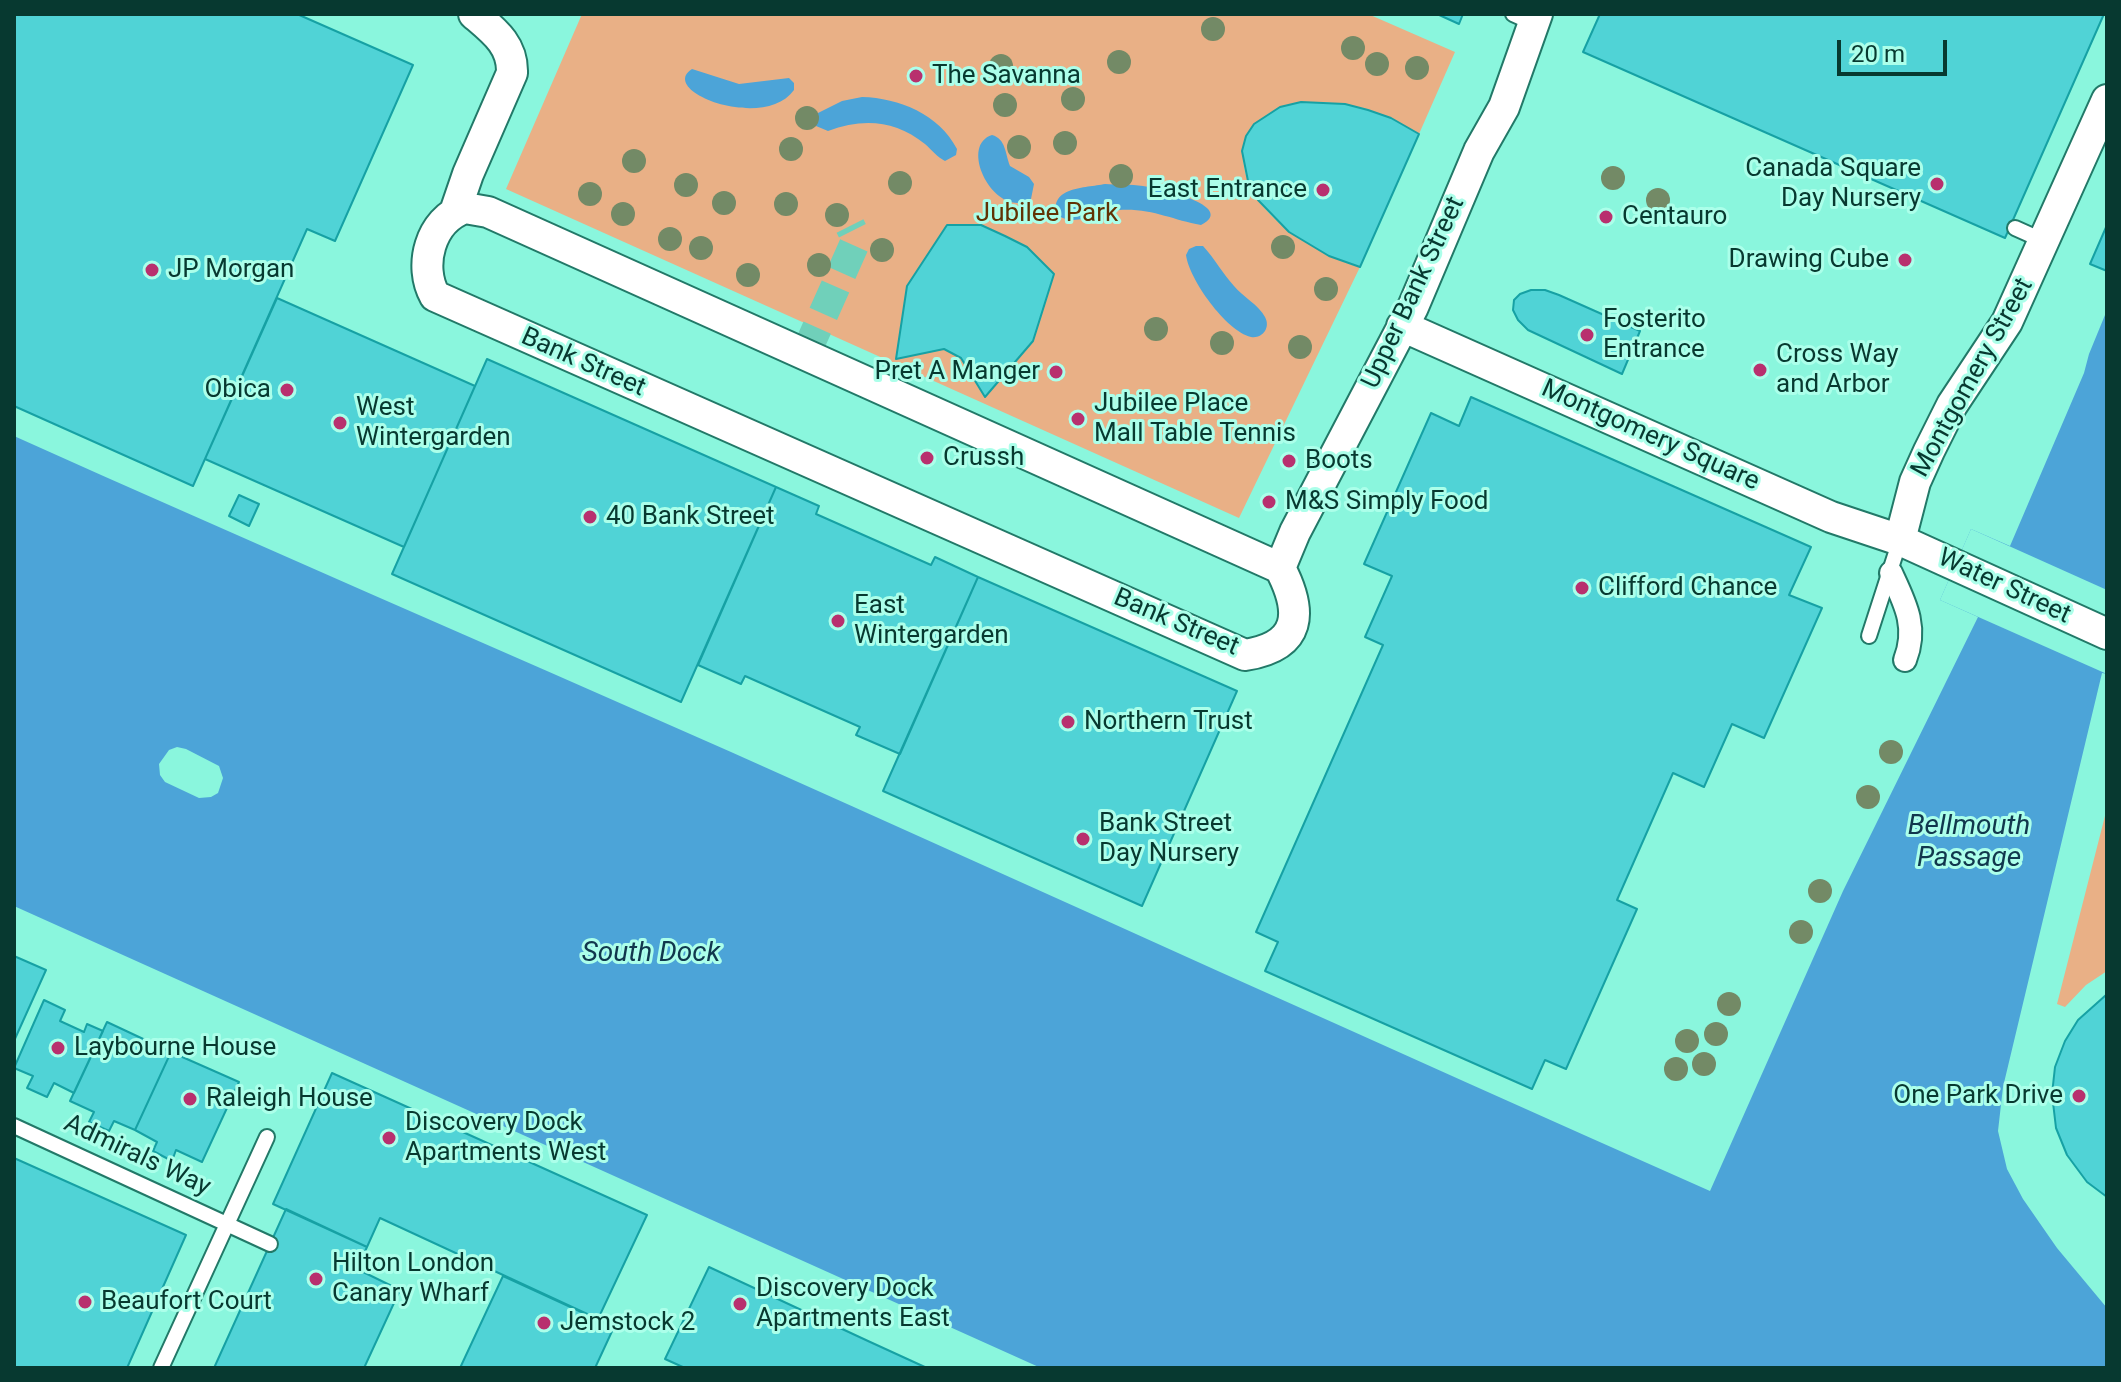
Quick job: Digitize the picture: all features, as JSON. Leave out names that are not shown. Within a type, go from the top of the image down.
[{"type":"street","name":"Bank Street","points":[[474,14],[502,39],[512,62],[512,73],[455,212],[441,225],[429,250],[427,279],[435,296],[1245,655],[1263,652],[1278,644],[1294,622],[1295,604],[1280,568]]},
{"type":"street","name":"Upper Bank Street","points":[[1280,568],[1295,532],[1419,293],[1479,151],[1504,107],[1528,17]]},
{"type":"street","name":"Montgomery Street","points":[[1900,540],[1915,482],[1929,451],[1952,405],[2007,322],[2107,100]]},
{"type":"street","points":[[455,212],[477,208],[488,212],[1280,568]]},
{"type":"street","name":"Montgomery Square","points":[[1402,326],[1831,517],[1900,540]]},
{"type":"street","name":"Water Street","points":[[1900,540],[2107,634]]},
{"type":"street","points":[[1891,573],[1911,625],[1911,644],[1905,660]]},
{"type":"lane","points":[[2015,228],[2045,242]]},
{"type":"lane","name":"Montgomery Street","points":[[1869,636],[1900,540]]},
{"type":"lane","name":"Admirals Way","points":[[14,1126],[227,1223],[161,1368]]},
{"type":"lane","points":[[267,1137],[227,1223],[270,1244]]},
{"type":"green space","name":"Jubilee Park","points":[[582,14],[1368,14],[1455,52],[1419,134],[1357,108],[1306,102],[1269,113],[1248,136],[1244,168],[1261,202],[1298,237],[1360,267],[1239,518],[506,189]]},
{"type":"green space","points":[[2107,808],[2107,971],[2086,985],[2065,1007],[2057,1004]]},
{"type":"water","points":[[692,69],[739,84],[789,78],[794,83],[794,90],[780,102],[760,108],[719,104],[689,87],[685,78]]},
{"type":"water","points":[[862,97],[904,105],[929,117],[949,137],[957,149],[956,155],[945,161],[914,136],[890,126],[866,123],[828,131],[816,126],[818,113],[842,101]]},
{"type":"water","points":[[992,135],[1003,143],[1010,166],[1029,177],[1034,184],[1031,199],[1018,203],[1005,200],[985,179],[978,153],[982,142]]},
{"type":"water","points":[[1105,184],[1143,186],[1177,194],[1203,205],[1210,211],[1210,218],[1201,225],[1131,210],[1072,220],[1057,215],[1058,199],[1063,194]]},
{"type":"water","points":[[1203,246],[1234,286],[1262,313],[1267,325],[1262,334],[1251,337],[1241,333],[1210,303],[1194,277],[1186,255],[1189,249]]},
{"type":"water","name":"South Dock","points":[[2105,315],[2107,674],[2102,673],[2003,1087],[1998,1131],[2007,1169],[2023,1199],[2057,1248],[2107,1308],[2107,1368],[1041,1368],[14,906],[14,436],[731,752],[1710,1191],[1843,891],[1978,617],[1940,600],[1971,529],[2010,546],[2084,373]]},
{"type":"pier","points":[[1971,529],[2107,590],[2107,674],[1940,600]]},
{"type":"pier","points":[[177,747],[219,766],[223,778],[218,793],[199,798],[165,782],[160,775],[159,764],[169,750]]},
{"type":"building","name":"JP Morgan","points":[[14,14],[297,14],[413,65],[335,241],[307,229],[193,486],[14,406]]},
{"type":"building","points":[[1437,14],[1463,14],[1459,24]]},
{"type":"building","points":[[1600,14],[2104,14],[2005,238],[1583,52]]},
{"type":"building","name":"East Entrance","points":[[1301,102],[1345,104],[1368,110],[1391,118],[1419,134],[1360,267],[1329,256],[1289,232],[1258,200],[1248,181],[1242,151],[1246,136],[1254,124],[1280,107]]},
{"type":"building","points":[[947,225],[981,225],[1027,247],[1054,274],[1033,341],[985,397],[961,358],[944,349],[896,359],[907,286]]},
{"type":"building","points":[[2107,225],[2107,271],[2090,264]]},
{"type":"building","name":"Fosterito Entrance","points":[[1531,290],[1545,290],[1559,295],[1640,331],[1622,374],[1528,330],[1513,310],[1514,300]]},
{"type":"building","name":"West Wintergarden","points":[[277,298],[475,386],[404,547],[205,459]]},
{"type":"building","name":"40 Bank Street","points":[[487,359],[776,487],[681,702],[392,574]]},
{"type":"building","points":[[1471,397],[1811,547],[1789,595],[1822,608],[1764,738],[1732,724],[1704,787],[1673,773],[1617,900],[1637,909],[1566,1069],[1545,1060],[1532,1089],[1265,971],[1278,942],[1256,932],[1383,645],[1365,637],[1392,576],[1364,564],[1431,413],[1459,426]]},
{"type":"building","name":"East Wintergarden","points":[[776,487],[819,506],[816,514],[931,565],[935,557],[978,577],[900,754],[856,735],[860,727],[745,676],[741,684],[698,665]]},
{"type":"building","points":[[239,495],[259,504],[249,526],[229,516]]},
{"type":"building","name":"Northern Trust","points":[[978,577],[1237,691],[1142,906],[883,791]]},
{"type":"building","points":[[14,956],[46,970],[14,1041]]},
{"type":"building","name":"One Park Drive","points":[[2106,995],[2107,1197],[2087,1182],[2067,1155],[2056,1128],[2052,1094],[2055,1067],[2065,1041],[2078,1020]]},
{"type":"building","name":"Laybourne House","points":[[44,1000],[65,1010],[60,1021],[84,1032],[87,1024],[103,1031],[74,1093],[54,1083],[47,1097],[27,1088],[33,1076],[14,1068]]},
{"type":"building","points":[[107,1022],[171,1052],[135,1130],[114,1121],[109,1131],[89,1122],[94,1112],[70,1101]]},
{"type":"building","name":"Raleigh House","points":[[171,1052],[239,1082],[202,1162],[176,1150],[172,1161],[153,1151],[157,1142],[135,1130]]},
{"type":"building","name":"Discovery Dock Apartments West","points":[[332,1073],[647,1215],[598,1319],[380,1218],[367,1247],[273,1204]]},
{"type":"building","name":"Beaufort Court","points":[[14,1158],[186,1235],[127,1368],[14,1368]]},
{"type":"building","name":"Hilton London Canary Wharf","points":[[286,1209],[367,1247],[357,1269],[400,1290],[364,1368],[214,1368]]},
{"type":"building","name":"Discovery Dock Apartments East","points":[[709,1267],[927,1368],[685,1368],[665,1359]]},
{"type":"building","name":"Jemstock 2","points":[[503,1276],[614,1327],[595,1368],[460,1368]]},
{"type":"tunnel","points":[[805,355],[854,245],[850,226]]},
{"type":"place","name":"The Savanna","points":[[916,76]]},
{"type":"place","name":"Canada Square Day Nursery","points":[[1937,184]]},
{"type":"place","name":"East Entrance","points":[[1323,190]]},
{"type":"place","name":"Centauro","points":[[1606,217]]},
{"type":"place","name":"Drawing Cube","points":[[1905,260]]},
{"type":"place","name":"JP Morgan","points":[[152,270]]},
{"type":"place","name":"Fosterito Entrance","points":[[1587,335]]},
{"type":"place","name":"Cross Way and Arbor","points":[[1760,370]]},
{"type":"place","name":"Pret A Manger","points":[[1056,372]]},
{"type":"place","name":"Obica","points":[[287,390]]},
{"type":"place","name":"Jubilee Place Mall Table Tennis","points":[[1078,419]]},
{"type":"place","name":"West Wintergarden","points":[[340,423]]},
{"type":"place","name":"Crussh","points":[[927,458]]},
{"type":"place","name":"Boots","points":[[1289,461]]},
{"type":"place","name":"M&S Simply Food","points":[[1269,502]]},
{"type":"place","name":"40 Bank Street","points":[[590,517]]},
{"type":"place","name":"Clifford Chance","points":[[1582,588]]},
{"type":"place","name":"East Wintergarden","points":[[838,621]]},
{"type":"place","name":"Northern Trust","points":[[1068,722]]},
{"type":"place","name":"Bank Street Day Nursery","points":[[1083,839]]},
{"type":"place","name":"Laybourne House","points":[[58,1048]]},
{"type":"place","name":"One Park Drive","points":[[2079,1096]]},
{"type":"place","name":"Raleigh House","points":[[190,1099]]},
{"type":"place","name":"Discovery Dock Apartments West","points":[[389,1138]]},
{"type":"place","name":"Hilton London Canary Wharf","points":[[316,1279]]},
{"type":"place","name":"Beaufort Court","points":[[85,1302]]},
{"type":"place","name":"Discovery Dock Apartments East","points":[[740,1304]]},
{"type":"place","name":"Jemstock 2","points":[[544,1323]]},
{"type":"water label","name":"Bellmouth Passage","points":[[1969,843]]}]
